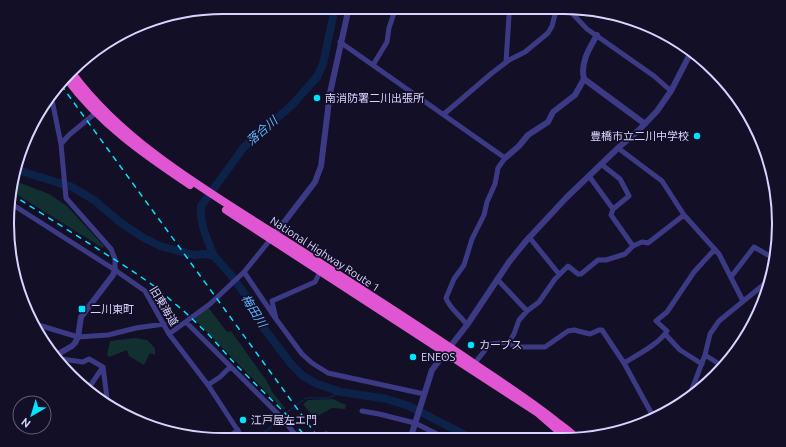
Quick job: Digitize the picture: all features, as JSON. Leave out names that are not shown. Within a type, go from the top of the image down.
[{"type":"highway","name":"National Highway Route 1","points":[[74,76],[114,129],[150,158],[448,350],[538,413],[561,433]]},
{"type":"highway","name":"National Highway Route 1","points":[[69,82],[74,89],[99,110]]},
{"type":"highway","name":"National Highway Route 1","points":[[273,237],[320,272],[448,350],[474,364],[540,408],[570,433]]},
{"type":"street","points":[[169,334],[223,293],[243,273],[315,182],[321,166],[330,93],[347,14]]},
{"type":"street","points":[[373,65],[387,42],[389,28],[394,14]]},
{"type":"street","points":[[444,114],[506,62],[525,52],[548,33],[556,14]]},
{"type":"street","points":[[572,14],[587,29],[654,76],[671,91]]},
{"type":"street","points":[[506,62],[509,16]]},
{"type":"street","points":[[467,325],[448,303],[446,298],[454,279],[464,265],[472,238],[484,215],[487,202],[495,184],[498,168],[505,158],[519,146],[528,135],[548,122],[553,112],[575,95],[584,79],[583,74],[585,55],[597,35]]},
{"type":"street","points":[[340,42],[505,158]]},
{"type":"street","points":[[412,433],[432,370],[467,325],[497,279],[529,237],[566,198],[657,111],[671,91],[689,56]]},
{"type":"street","points":[[584,79],[645,124]]},
{"type":"street","points":[[52,102],[61,144],[66,198],[111,249],[115,259],[115,270],[113,275],[81,317],[78,337],[72,346],[59,354]]},
{"type":"street","points":[[61,144],[69,135],[99,110]]},
{"type":"street","points":[[618,148],[662,181],[684,215],[719,254],[743,301]]},
{"type":"street","points":[[601,164],[620,179],[629,196],[613,209],[611,215],[633,246]]},
{"type":"street","points":[[588,176],[613,209]]},
{"type":"street","name":"旧東海道","points":[[15,206],[145,291],[169,334],[208,385],[239,433]]},
{"type":"street","points":[[509,342],[514,334],[519,320],[527,311],[539,302],[559,274],[568,266],[578,274],[581,274],[598,260],[606,260],[625,254],[633,246],[642,242],[648,243],[684,215]]},
{"type":"street","points":[[529,237],[559,274]]},
{"type":"street","points":[[731,277],[754,247],[769,256]]},
{"type":"street","points":[[624,363],[656,343],[665,334],[667,331],[656,321],[668,312],[694,272],[715,249]]},
{"type":"street","points":[[276,319],[272,301],[315,282],[320,272]]},
{"type":"street","points":[[243,273],[302,354],[312,363],[328,373],[424,396]]},
{"type":"street","points":[[497,279],[527,311]]},
{"type":"street","points":[[693,388],[705,355],[710,334],[719,321],[763,285]]},
{"type":"street","points":[[186,322],[281,417],[294,433]]},
{"type":"street","points":[[41,326],[78,337],[108,335],[136,328],[164,324]]},
{"type":"street","points":[[474,364],[490,344],[509,342],[515,347],[545,347],[568,331],[574,330],[590,334],[602,330],[624,363],[651,413]]},
{"type":"street","points":[[665,334],[680,350],[702,364]]},
{"type":"street","points":[[705,355],[719,364]]},
{"type":"street","points":[[63,359],[83,362],[89,359],[103,367]]},
{"type":"street","points":[[90,385],[103,367]]},
{"type":"street","points":[[103,367],[107,398]]},
{"type":"street","points":[[208,385],[220,377],[230,367]]},
{"type":"street","points":[[362,411],[415,422],[436,433]]},
{"type":"street","points":[[234,433],[238,430]]},
{"type":"green space","points":[[18,182],[49,194],[67,206],[104,246],[103,248],[16,194]]},
{"type":"green space","points":[[208,307],[227,332],[231,331],[266,380],[273,393],[285,408],[284,410],[193,318]]},
{"type":"green space","points":[[135,338],[147,340],[155,348],[155,355],[150,353],[144,365],[129,356],[127,350],[109,357],[107,355],[110,341]]},
{"type":"green space","points":[[333,399],[346,405],[345,409],[332,408],[314,418],[303,404],[308,400]]},
{"type":"waterway","name":"落合川","points":[[214,256],[201,219],[201,206],[244,147],[292,105],[317,77],[323,64],[334,14]]},
{"type":"waterway","name":"梅田川","points":[[21,171],[72,187],[94,200],[121,223],[144,238],[160,246],[194,255],[206,254],[214,256],[231,275],[252,304],[263,327],[291,364],[303,376],[317,384],[341,392],[387,399],[409,406],[461,433]]},
{"type":"waterway","points":[[282,416],[306,398],[328,398],[341,392]]},
{"type":"waterway","points":[[262,433],[269,429],[279,418]]},
{"type":"railway","points":[[63,88],[315,433]]},
{"type":"railway","points":[[16,197],[154,286],[209,335],[303,433]]},
{"type":"place","name":"南消防署二川出張所","points":[[317,98]]},
{"type":"place","name":"豊橋市立二川中学校","points":[[697,136]]},
{"type":"place","name":"二川東町","points":[[82,309]]},
{"type":"place","name":"カーブス","points":[[471,345]]},
{"type":"place","name":"ENEOS","points":[[413,357]]},
{"type":"place","name":"江戸屋左エ門","points":[[243,420]]}]
